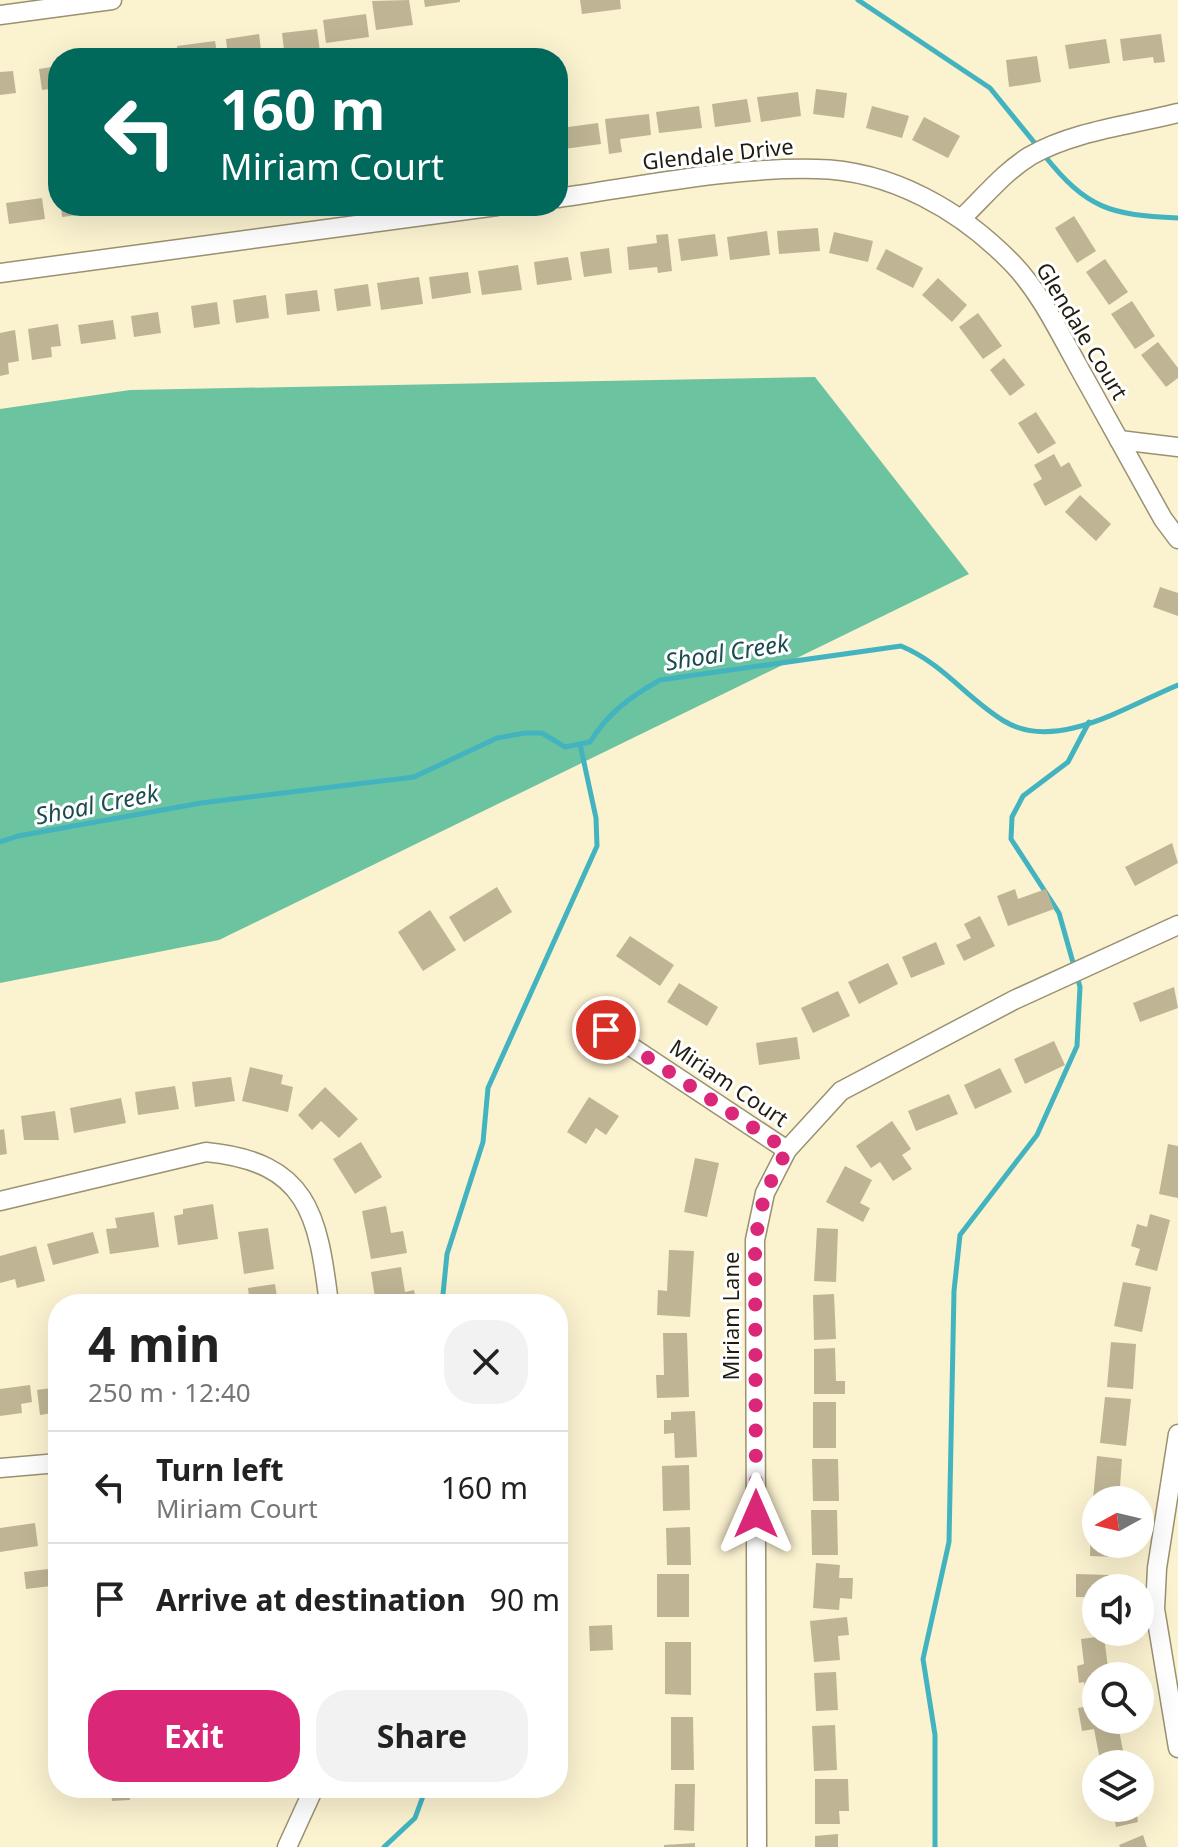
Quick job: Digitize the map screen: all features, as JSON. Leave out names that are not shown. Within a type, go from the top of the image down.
[{"type":"street","points":[[0,15],[112,0]]},
{"type":"street","points":[[962,218],[1004,175],[1032,155],[1074,139],[1178,113]]},
{"type":"street","name":"Glendale Drive","points":[[568,197],[749,171],[819,169],[864,175],[914,192],[962,218]]},
{"type":"street","points":[[0,273],[423,216]]},
{"type":"street","name":"Glendale Court","points":[[962,218],[1015,265],[1052,319],[1178,539]]},
{"type":"street","points":[[1119,440],[1178,447]]},
{"type":"street","name":"Miriam Lane","points":[[757,1847],[755,1240],[765,1193],[787,1150],[841,1091],[1014,1000],[1178,925]]},
{"type":"street","name":"Miriam Court","points":[[606,1030],[787,1150]]},
{"type":"street","points":[[0,1201],[206,1152],[238,1155],[279,1171],[314,1217],[327,1294]]},
{"type":"street","points":[[1178,1434],[1157,1568],[1155,1609],[1178,1748]]},
{"type":"street","points":[[0,1468],[48,1464]]},
{"type":"street","points":[[287,1847],[309,1798]]},
{"type":"green space","points":[[815,377],[969,574],[219,940],[0,983],[0,409],[130,390]]},
{"type":"building","points":[[409,0],[413,25],[376,30],[372,1]]},
{"type":"building","points":[[424,0],[460,0],[460,2],[425,7]]},
{"type":"building","points":[[580,0],[620,0],[621,9],[582,14]]},
{"type":"building","points":[[366,14],[369,37],[326,43],[323,20]]},
{"type":"building","points":[[317,29],[319,48],[284,48],[282,33]]},
{"type":"building","points":[[259,34],[261,48],[227,48],[226,39]]},
{"type":"building","points":[[1161,34],[1165,62],[1154,63],[1153,57],[1123,61],[1120,39]]},
{"type":"building","points":[[1106,39],[1110,63],[1069,69],[1065,45]]},
{"type":"building","points":[[215,41],[216,48],[177,48]]},
{"type":"building","points":[[1037,56],[1041,82],[1009,87],[1006,60]]},
{"type":"building","points":[[48,68],[48,89],[42,90],[39,69]]},
{"type":"building","points":[[13,71],[16,93],[0,95],[0,72]]},
{"type":"building","points":[[816,89],[847,93],[844,118],[813,114]]},
{"type":"building","points":[[798,92],[801,116],[761,122],[757,97]]},
{"type":"building","points":[[747,99],[751,122],[715,127],[712,104]]},
{"type":"building","points":[[699,106],[702,128],[659,133],[656,112]]},
{"type":"building","points":[[872,106],[909,116],[902,138],[866,128]]},
{"type":"building","points":[[649,114],[651,135],[620,139],[622,152],[609,154],[605,119]]},
{"type":"building","points":[[924,117],[960,136],[948,158],[912,140]]},
{"type":"building","points":[[598,123],[601,144],[568,148],[568,127]]},
{"type":"building","points":[[42,198],[45,219],[9,224],[6,203]]},
{"type":"building","points":[[1074,216],[1096,251],[1077,263],[1055,228]]},
{"type":"building","points":[[818,228],[820,251],[779,254],[777,231]]},
{"type":"building","points":[[767,231],[770,255],[730,260],[727,237]]},
{"type":"building","points":[[834,232],[873,241],[868,262],[829,253]]},
{"type":"building","points":[[668,234],[672,271],[658,273],[657,267],[629,270],[627,247],[657,243],[656,235]]},
{"type":"building","points":[[715,234],[718,256],[681,261],[678,239]]},
{"type":"building","points":[[609,248],[612,273],[584,277],[580,252]]},
{"type":"building","points":[[886,249],[923,268],[913,288],[876,269]]},
{"type":"building","points":[[568,257],[572,280],[537,285],[534,262]]},
{"type":"building","points":[[1105,259],[1128,292],[1109,305],[1086,272]]},
{"type":"building","points":[[518,265],[522,290],[482,295],[478,271]]},
{"type":"building","points":[[468,272],[471,293],[432,299],[429,277]]},
{"type":"building","points":[[419,277],[423,304],[381,310],[377,283]]},
{"type":"building","points":[[938,278],[967,305],[952,322],[922,295]]},
{"type":"building","points":[[368,284],[371,306],[337,311],[334,289]]},
{"type":"building","points":[[317,290],[320,311],[287,315],[285,294]]},
{"type":"building","points":[[266,295],[269,318],[236,323],[233,300]]},
{"type":"building","points":[[1132,301],[1155,336],[1135,349],[1111,314]]},
{"type":"building","points":[[217,302],[220,324],[194,328],[191,306]]},
{"type":"building","points":[[158,312],[161,333],[134,337],[131,316]]},
{"type":"building","points":[[978,313],[1002,346],[983,359],[959,327]]},
{"type":"building","points":[[113,320],[116,339],[81,344],[78,325]]},
{"type":"building","points":[[58,324],[61,346],[51,347],[52,357],[32,360],[28,329]]},
{"type":"building","points":[[15,330],[19,361],[8,363],[9,374],[0,376],[0,333]]},
{"type":"building","points":[[1158,342],[1178,368],[1178,378],[1166,387],[1141,355]]},
{"type":"building","points":[[1004,358],[1025,385],[1010,396],[990,370]]},
{"type":"building","points":[[1036,412],[1056,443],[1038,454],[1018,423]]},
{"type":"building","points":[[1054,454],[1061,467],[1069,462],[1082,486],[1045,506],[1033,484],[1042,479],[1034,465]]},
{"type":"building","points":[[1080,495],[1111,524],[1096,541],[1065,512]]},
{"type":"building","points":[[1160,587],[1178,593],[1178,616],[1153,607]]},
{"type":"building","points":[[1172,843],[1178,863],[1135,886],[1125,867]]},
{"type":"building","points":[[497,887],[512,912],[464,942],[449,917]]},
{"type":"building","points":[[1015,889],[1018,899],[1046,889],[1054,909],[1008,926],[997,896]]},
{"type":"building","points":[[430,910],[456,950],[423,971],[398,932]]},
{"type":"building","points":[[980,916],[995,946],[964,961],[956,945],[971,938],[964,924]]},
{"type":"building","points":[[630,936],[674,965],[660,986],[616,956]]},
{"type":"building","points":[[936,942],[945,964],[911,978],[902,957]]},
{"type":"building","points":[[888,963],[898,984],[859,1004],[848,982]]},
{"type":"building","points":[[679,983],[718,1007],[707,1026],[667,1002]]},
{"type":"building","points":[[1174,987],[1178,1008],[1140,1022],[1133,1003]]},
{"type":"building","points":[[838,991],[850,1016],[813,1033],[801,1008]]},
{"type":"building","points":[[797,1037],[800,1059],[759,1065],[756,1043]]},
{"type":"building","points":[[1054,1041],[1065,1065],[1025,1084],[1014,1059]]},
{"type":"building","points":[[250,1067],[283,1075],[281,1084],[293,1087],[288,1112],[242,1101]]},
{"type":"building","points":[[1000,1068],[1012,1092],[975,1109],[964,1085]]},
{"type":"building","points":[[231,1077],[235,1101],[195,1107],[192,1082]]},
{"type":"building","points":[[175,1086],[179,1109],[138,1115],[135,1092]]},
{"type":"building","points":[[325,1087],[358,1119],[339,1138],[321,1121],[312,1130],[298,1115]]},
{"type":"building","points":[[949,1094],[958,1114],[916,1131],[908,1111]]},
{"type":"building","points":[[589,1097],[619,1116],[606,1135],[596,1128],[586,1144],[567,1132]]},
{"type":"building","points":[[121,1098],[126,1123],[74,1133],[70,1108]]},
{"type":"building","points":[[55,1111],[59,1140],[24,1140],[21,1116]]},
{"type":"building","points":[[892,1121],[911,1149],[902,1155],[912,1169],[893,1181],[880,1162],[871,1168],[856,1146]]},
{"type":"building","points":[[4,1129],[7,1154],[0,1155],[0,1130]]},
{"type":"building","points":[[361,1142],[382,1177],[355,1194],[333,1159]]},
{"type":"building","points":[[1168,1144],[1178,1146],[1178,1198],[1159,1194]]},
{"type":"building","points":[[695,1158],[719,1163],[707,1217],[684,1212]]},
{"type":"building","points":[[845,1166],[872,1180],[860,1203],[870,1208],[863,1222],[826,1202]]},
{"type":"building","points":[[213,1204],[218,1239],[178,1245],[174,1216],[183,1214],[183,1209]]},
{"type":"building","points":[[386,1206],[391,1233],[403,1231],[407,1253],[371,1259],[362,1211]]},
{"type":"building","points":[[154,1212],[159,1247],[110,1254],[106,1229],[117,1228],[115,1218]]},
{"type":"building","points":[[1150,1214],[1170,1220],[1157,1271],[1135,1265],[1140,1249],[1131,1246],[1137,1224],[1147,1227]]},
{"type":"building","points":[[268,1228],[274,1269],[244,1274],[238,1232]]},
{"type":"building","points":[[817,1228],[838,1229],[836,1282],[814,1281]]},
{"type":"building","points":[[93,1232],[99,1253],[53,1265],[47,1244]]},
{"type":"building","points":[[36,1246],[45,1281],[17,1288],[15,1279],[0,1283],[0,1256]]},
{"type":"building","points":[[669,1250],[694,1251],[690,1317],[657,1315],[658,1290],[667,1291]]},
{"type":"building","points":[[401,1267],[405,1292],[414,1290],[415,1294],[374,1294],[371,1272]]},
{"type":"building","points":[[1123,1282],[1151,1287],[1142,1332],[1114,1326]]},
{"type":"building","points":[[275,1284],[276,1294],[249,1294],[248,1288]]},
{"type":"building","points":[[834,1294],[836,1339],[814,1340],[813,1295]]},
{"type":"building","points":[[663,1333],[687,1333],[689,1397],[657,1398],[656,1375],[664,1375]]},
{"type":"building","points":[[1111,1342],[1136,1344],[1133,1389],[1107,1387]]},
{"type":"building","points":[[835,1348],[836,1381],[845,1381],[845,1394],[814,1394],[814,1349]]},
{"type":"building","points":[[30,1385],[32,1402],[21,1404],[22,1413],[0,1416],[0,1389]]},
{"type":"building","points":[[48,1388],[48,1414],[40,1415],[37,1390]]},
{"type":"building","points":[[1105,1397],[1131,1399],[1126,1446],[1100,1443]]},
{"type":"building","points":[[813,1402],[836,1402],[836,1448],[813,1448]]},
{"type":"building","points":[[695,1411],[697,1457],[675,1458],[674,1433],[664,1434],[664,1420],[671,1420],[671,1412]]},
{"type":"building","points":[[1097,1456],[1122,1459],[1120,1486],[1094,1486]]},
{"type":"building","points":[[812,1459],[838,1459],[839,1501],[813,1501]]},
{"type":"building","points":[[689,1465],[690,1510],[663,1511],[662,1466]]},
{"type":"building","points":[[811,1510],[837,1510],[838,1555],[812,1555]]},
{"type":"building","points":[[35,1523],[38,1546],[0,1552],[0,1528]]},
{"type":"building","points":[[690,1527],[691,1565],[667,1565],[666,1528]]},
{"type":"building","points":[[816,1563],[840,1565],[839,1578],[853,1578],[852,1599],[840,1598],[839,1610],[813,1608]]},
{"type":"building","points":[[48,1569],[48,1586],[26,1589],[24,1572]]},
{"type":"building","points":[[657,1574],[689,1574],[689,1617],[657,1617]]},
{"type":"building","points":[[1076,1574],[1082,1574],[1082,1597],[1076,1597]]},
{"type":"building","points":[[847,1617],[849,1635],[838,1636],[840,1660],[814,1662],[810,1621]]},
{"type":"building","points":[[612,1625],[613,1650],[590,1651],[589,1626]]},
{"type":"building","points":[[1081,1639],[1082,1646],[1105,1646],[1107,1662],[1084,1662]]},
{"type":"building","points":[[665,1642],[691,1642],[691,1695],[665,1694]]},
{"type":"building","points":[[1082,1665],[1082,1682],[1079,1683],[1077,1666]]},
{"type":"building","points":[[836,1672],[838,1710],[816,1711],[814,1673]]},
{"type":"building","points":[[1082,1707],[1082,1731],[1078,1708]]},
{"type":"building","points":[[671,1717],[693,1717],[694,1770],[671,1770]]},
{"type":"building","points":[[835,1725],[837,1770],[814,1771],[812,1726]]},
{"type":"building","points":[[1095,1734],[1120,1734],[1123,1750],[1098,1750]]},
{"type":"building","points":[[815,1779],[848,1779],[849,1811],[839,1811],[840,1824],[815,1824]]},
{"type":"building","points":[[675,1784],[695,1784],[694,1831],[674,1830]]},
{"type":"building","points":[[112,1798],[130,1798],[130,1800],[112,1801]]},
{"type":"building","points":[[1115,1822],[1138,1822],[1116,1827]]},
{"type":"building","points":[[838,1834],[838,1847],[815,1847],[815,1836]]},
{"type":"building","points":[[1143,1835],[1147,1847],[1119,1845]]},
{"type":"building","points":[[695,1843],[695,1847],[664,1847],[664,1845]]},
{"type":"waterway","points":[[858,0],[990,88],[1038,147]]},
{"type":"waterway","points":[[1044,155],[1074,187],[1102,206],[1134,214],[1178,218]]},
{"type":"waterway","name":"Shoal Creek","points":[[0,842],[18,836],[201,803],[414,777],[497,738],[525,733],[542,733],[565,747],[590,742],[620,706],[660,680],[901,646],[930,662],[990,712],[1024,729],[1046,732],[1069,729],[1115,714],[1178,685]]},
{"type":"waterway","points":[[1074,966],[1059,913],[1011,839],[1012,817],[1023,796],[1068,762],[1089,722]]},
{"type":"waterway","points":[[443,1294],[447,1254],[483,1142],[488,1088],[597,846],[596,818],[580,744]]},
{"type":"waterway","points":[[935,1847],[935,1735],[923,1659],[949,1542],[954,1291],[960,1235],[1037,1135],[1077,1046],[1080,987],[1077,976]]},
{"type":"waterway","points":[[384,1847],[415,1818],[422,1798]]},
{"type":"route","points":[[606,1030],[787,1150],[765,1193],[755,1240],[756,1514]]}]
